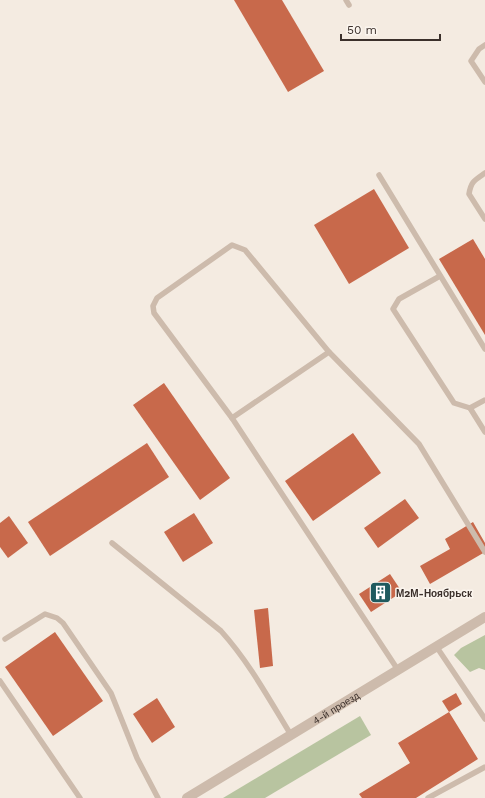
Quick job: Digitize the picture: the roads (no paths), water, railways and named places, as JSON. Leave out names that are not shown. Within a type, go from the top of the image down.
[{"type":"street","name":"4-й проезд","points":[[187,798],[485,617]]},
{"type":"lane","points":[[485,45],[479,49],[471,61],[485,82]]},
{"type":"lane","points":[[485,173],[473,181],[470,186],[469,194],[485,218]]},
{"type":"lane","points":[[379,175],[485,349]]},
{"type":"lane","points":[[398,670],[232,418],[154,313],[153,306],[157,298],[232,245],[245,250],[329,352],[419,444],[485,552]]},
{"type":"lane","points":[[440,276],[400,299],[393,309],[449,397],[454,403],[470,408],[485,432]]},
{"type":"lane","points":[[232,418],[329,352]]},
{"type":"lane","points":[[470,408],[485,400]]},
{"type":"lane","points":[[112,543],[221,631],[246,661],[291,735]]},
{"type":"lane","points":[[5,639],[45,614],[57,618],[63,624],[111,693],[137,758],[158,798]]},
{"type":"lane","points":[[436,646],[485,719]]},
{"type":"lane","points":[[0,681],[80,798]]},
{"type":"lane","points":[[428,798],[485,767]]},
{"type":"place","name":"М2М-Ноябрьск","points":[[381,593]]}]
